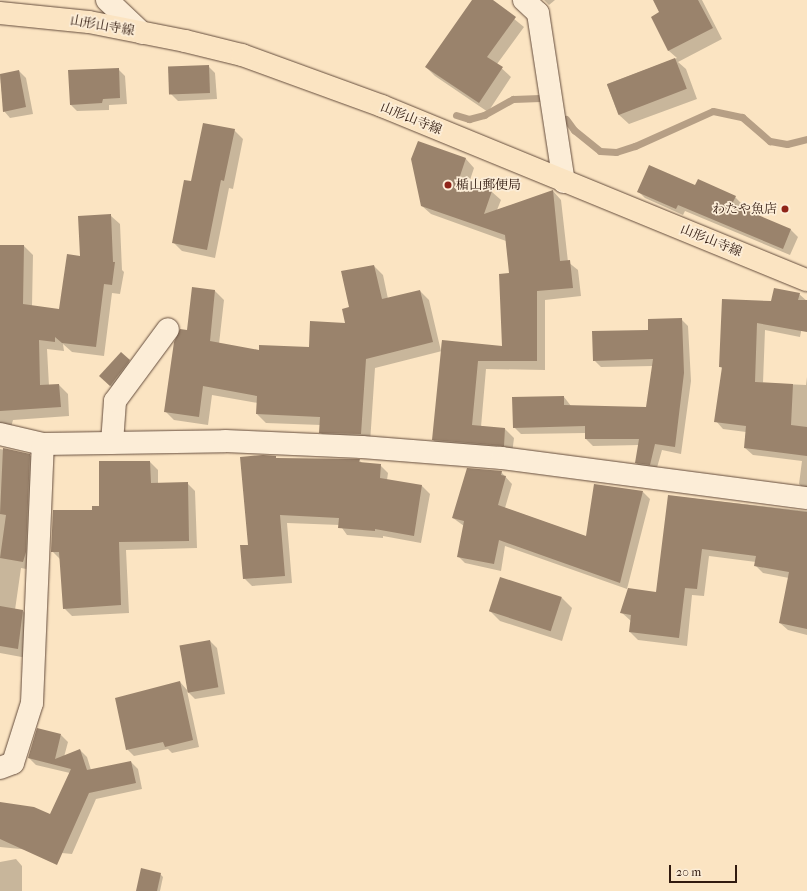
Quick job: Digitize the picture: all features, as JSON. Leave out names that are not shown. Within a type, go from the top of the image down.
[{"type":"main road","name":"山形山寺線","points":[[0,13],[89,22],[235,54],[291,72],[382,106],[564,182],[807,280]]},
{"type":"lane","points":[[107,0],[142,33]]},
{"type":"lane","points":[[524,0],[538,13],[564,182]]},
{"type":"lane","points":[[112,443],[115,401],[168,329]]},
{"type":"lane","points":[[0,434],[43,444],[224,441],[377,448],[502,458],[807,498]]},
{"type":"lane","points":[[0,768],[12,762],[32,703],[43,444]]},
{"type":"building","points":[[472,0],[493,0],[516,17],[487,57],[503,67],[479,103],[425,67]]},
{"type":"building","points":[[653,0],[698,0],[713,28],[668,51],[651,17],[659,12]]},
{"type":"building","points":[[675,58],[687,89],[619,115],[607,84]]},
{"type":"building","points":[[209,65],[210,93],[169,94],[168,66]]},
{"type":"building","points":[[119,68],[120,98],[103,99],[102,103],[70,105],[68,70]]},
{"type":"building","points":[[19,70],[26,107],[3,112],[0,74]]},
{"type":"building","points":[[203,123],[235,129],[224,181],[221,180],[207,250],[172,243],[184,180],[191,181]]},
{"type":"building","points":[[418,141],[466,158],[459,179],[492,191],[484,214],[553,190],[560,261],[570,260],[573,288],[537,291],[537,361],[478,361],[472,425],[505,428],[504,446],[432,440],[442,340],[502,346],[499,274],[509,273],[505,235],[421,206],[411,159]]},
{"type":"building","points":[[649,165],[695,185],[698,179],[736,196],[732,204],[791,229],[783,249],[678,205],[676,209],[637,192]]},
{"type":"building","points":[[111,214],[113,262],[115,262],[112,285],[104,284],[96,347],[62,343],[55,337],[55,342],[39,340],[40,385],[59,384],[61,407],[0,411],[0,245],[24,245],[23,304],[59,309],[67,254],[80,256],[78,216]]},
{"type":"building","points":[[374,265],[382,299],[420,290],[433,342],[366,359],[361,434],[319,433],[320,417],[256,414],[257,396],[203,386],[199,417],[164,412],[174,342],[180,329],[187,330],[192,287],[215,290],[210,341],[259,350],[259,345],[309,347],[310,321],[345,323],[342,309],[349,307],[341,271]]},
{"type":"building","points":[[774,288],[800,293],[798,300],[807,300],[807,332],[757,323],[755,382],[793,384],[791,425],[807,427],[807,456],[744,448],[746,426],[714,422],[722,367],[719,367],[722,299],[771,301]]},
{"type":"building","points":[[682,318],[684,373],[675,447],[655,444],[650,465],[635,463],[639,439],[585,439],[585,426],[513,428],[512,397],[564,396],[564,405],[646,407],[653,359],[593,361],[592,331],[648,330],[648,319]]},
{"type":"building","points":[[121,352],[130,360],[110,386],[99,376]]},
{"type":"building","points":[[3,448],[30,454],[26,552],[23,562],[0,558],[6,515],[0,514]]},
{"type":"building","points":[[263,455],[276,456],[276,458],[360,459],[359,462],[381,464],[380,478],[422,485],[414,536],[375,529],[375,531],[338,528],[339,518],[280,515],[285,576],[243,579],[240,545],[248,545],[240,457]]},
{"type":"building","points":[[99,461],[150,461],[151,483],[188,482],[189,541],[119,542],[121,605],[63,609],[59,552],[51,552],[53,510],[92,510],[92,506],[99,506]]},
{"type":"building","points":[[467,468],[502,471],[501,475],[506,476],[498,505],[586,536],[594,484],[643,491],[620,583],[499,540],[494,564],[457,557],[464,521],[452,518]]},
{"type":"building","points":[[668,495],[807,512],[807,629],[779,623],[789,572],[754,566],[756,556],[702,549],[697,589],[685,588],[679,638],[629,632],[631,615],[620,613],[628,588],[656,592]]},
{"type":"building","points":[[500,577],[562,597],[551,631],[489,611]]},
{"type":"building","points":[[0,606],[23,610],[18,649],[0,646]]},
{"type":"building","points":[[210,640],[218,687],[188,693],[179,645]]},
{"type":"building","points":[[180,681],[193,740],[165,747],[163,742],[126,750],[115,698]]},
{"type":"building","points":[[37,728],[61,734],[55,759],[80,749],[87,770],[131,761],[136,783],[89,793],[57,865],[0,839],[0,802],[34,807],[50,814],[71,769],[28,758]]},
{"type":"building","points":[[141,868],[161,873],[157,891],[136,891]]},
{"type":"waterway","points":[[456,115],[469,119],[484,115],[513,99],[540,98]]},
{"type":"waterway","points":[[566,119],[574,130],[600,151],[616,152],[635,146],[713,111],[742,117],[770,141],[787,144],[807,139]]},
{"type":"place","name":"楯山郵便局","points":[[448,185]]},
{"type":"place","name":"わたや魚店","points":[[785,209]]}]
